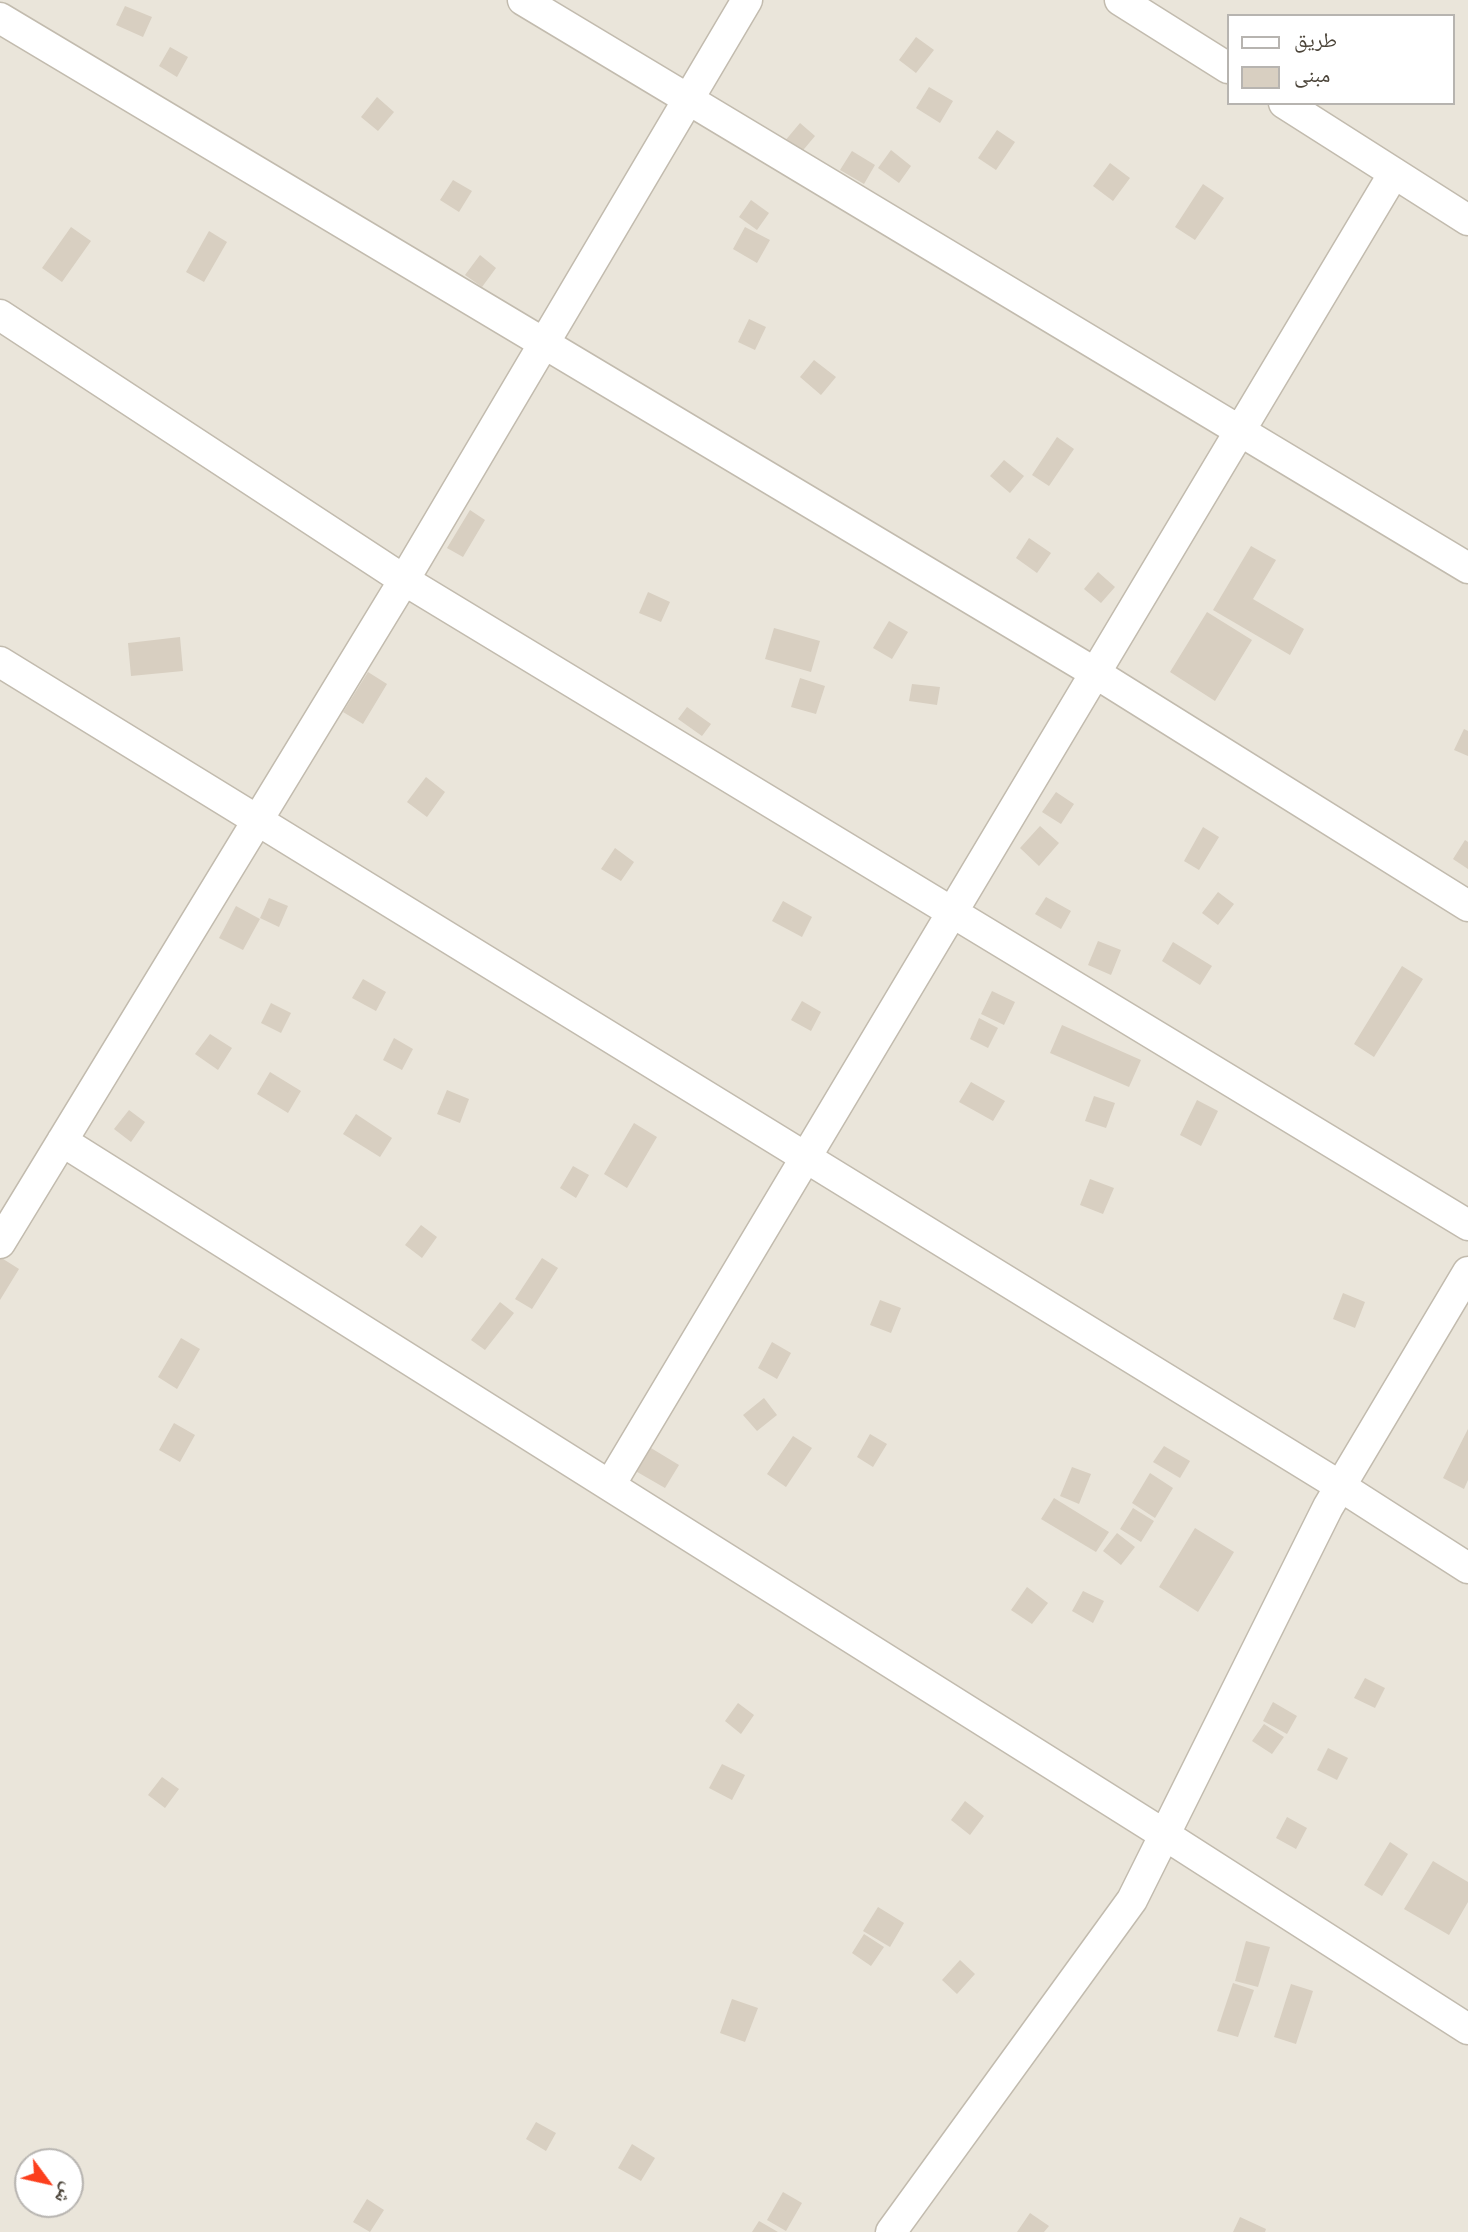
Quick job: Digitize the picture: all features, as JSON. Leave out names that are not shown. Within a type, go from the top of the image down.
[{"type":"street","points":[[523,0],[1468,568]]},
{"type":"street","points":[[0,1243],[404,580],[747,0]]},
{"type":"street","points":[[1120,0],[1226,67]]},
{"type":"street","points":[[0,18],[1095,673],[1468,906]]},
{"type":"street","points":[[1286,105],[1468,219]]},
{"type":"street","points":[[610,1485],[1394,173]]},
{"type":"street","points":[[0,315],[404,580],[1468,1225]]},
{"type":"street","points":[[0,662],[1340,1486],[1468,1568]]},
{"type":"street","points":[[62,1141],[1165,1835],[1468,2029]]},
{"type":"street","points":[[891,2232],[1132,1900],[1340,1486],[1468,1272]]},
{"type":"shaded area","points":[[0,0],[1468,0],[1468,2232],[0,2232]]},
{"type":"building","points":[[125,6],[152,17],[143,37],[116,25]]},
{"type":"building","points":[[916,37],[934,50],[916,73],[899,60]]},
{"type":"building","points":[[170,47],[188,57],[177,77],[159,66]]},
{"type":"building","points":[[929,87],[953,101],[940,123],[916,108]]},
{"type":"building","points":[[377,97],[394,112],[378,131],[361,117]]},
{"type":"building","points":[[800,123],[815,136],[794,161],[779,148]]},
{"type":"building","points":[[997,130],[1015,142],[996,170],[978,158]]},
{"type":"building","points":[[891,150],[911,166],[899,183],[878,168]]},
{"type":"building","points":[[852,151],[875,165],[864,184],[840,170]]},
{"type":"building","points":[[1110,163],[1130,178],[1113,201],[1093,186]]},
{"type":"building","points":[[453,180],[472,191],[459,212],[440,200]]},
{"type":"building","points":[[1203,184],[1224,198],[1195,240],[1175,227]]},
{"type":"building","points":[[751,200],[769,213],[757,230],[739,217]]},
{"type":"building","points":[[71,227],[91,241],[62,282],[42,268]]},
{"type":"building","points":[[745,227],[770,240],[757,263],[733,249]]},
{"type":"building","points":[[209,231],[227,242],[204,282],[186,272]]},
{"type":"building","points":[[480,255],[496,268],[482,287],[465,275]]},
{"type":"building","points":[[749,319],[766,327],[755,350],[738,342]]},
{"type":"building","points":[[814,360],[836,377],[821,395],[800,377]]},
{"type":"building","points":[[1057,437],[1074,449],[1049,486],[1032,475]]},
{"type":"building","points":[[1004,460],[1024,476],[1010,493],[990,476]]},
{"type":"building","points":[[470,510],[485,520],[463,557],[447,548]]},
{"type":"building","points":[[1029,538],[1051,553],[1037,573],[1016,558]]},
{"type":"building","points":[[1251,546],[1276,560],[1253,599],[1304,629],[1290,655],[1213,610]]},
{"type":"building","points":[[1098,572],[1115,587],[1101,603],[1084,589]]},
{"type":"building","points":[[648,592],[670,602],[661,622],[639,613]]},
{"type":"building","points":[[1207,612],[1252,640],[1215,701],[1170,672]]},
{"type":"building","points":[[889,621],[908,632],[892,659],[873,648]]},
{"type":"building","points":[[774,628],[820,641],[811,672],[765,659]]},
{"type":"building","points":[[180,637],[183,671],[131,676],[128,643]]},
{"type":"building","points":[[368,672],[387,684],[363,724],[343,712]]},
{"type":"building","points":[[800,678],[825,686],[816,714],[791,707]]},
{"type":"building","points":[[912,684],[940,687],[937,705],[909,701]]},
{"type":"building","points":[[687,707],[711,724],[702,736],[678,719]]},
{"type":"building","points":[[1464,729],[1468,731],[1468,756],[1454,750]]},
{"type":"building","points":[[426,777],[445,792],[427,817],[407,802]]},
{"type":"building","points":[[1056,792],[1074,804],[1061,824],[1042,812]]},
{"type":"building","points":[[1040,826],[1059,843],[1039,866],[1020,848]]},
{"type":"building","points":[[1203,827],[1219,837],[1199,870],[1184,861]]},
{"type":"building","points":[[1465,840],[1468,842],[1468,869],[1453,859]]},
{"type":"building","points":[[615,848],[634,862],[621,881],[601,869]]},
{"type":"building","points":[[1218,892],[1234,904],[1218,925],[1202,913]]},
{"type":"building","points":[[1046,897],[1071,911],[1061,929],[1035,914]]},
{"type":"building","points":[[269,898],[288,906],[279,927],[260,918]]},
{"type":"building","points":[[783,901],[812,917],[802,937],[772,921]]},
{"type":"building","points":[[236,906],[260,919],[243,950],[219,938]]},
{"type":"building","points":[[1098,941],[1121,950],[1111,975],[1088,965]]},
{"type":"building","points":[[1173,942],[1212,966],[1200,985],[1162,961]]},
{"type":"building","points":[[1402,966],[1423,979],[1374,1057],[1354,1044]]},
{"type":"building","points":[[363,979],[386,992],[376,1011],[352,998]]},
{"type":"building","points":[[992,991],[1015,1002],[1004,1025],[981,1014]]},
{"type":"building","points":[[802,1001],[821,1012],[811,1031],[791,1020]]},
{"type":"building","points":[[271,1003],[291,1013],[281,1033],[261,1023]]},
{"type":"building","points":[[979,1018],[998,1028],[988,1048],[970,1039]]},
{"type":"building","points":[[1062,1025],[1141,1060],[1129,1087],[1050,1053]]},
{"type":"building","points":[[210,1034],[232,1048],[218,1070],[195,1054]]},
{"type":"building","points":[[394,1038],[413,1049],[402,1070],[383,1060]]},
{"type":"building","points":[[270,1072],[301,1091],[288,1113],[257,1094]]},
{"type":"building","points":[[971,1082],[1005,1101],[993,1121],[959,1102]]},
{"type":"building","points":[[447,1090],[469,1099],[460,1123],[437,1114]]},
{"type":"building","points":[[1094,1096],[1115,1103],[1106,1128],[1085,1121]]},
{"type":"building","points":[[1197,1100],[1218,1111],[1201,1146],[1180,1135]]},
{"type":"building","points":[[129,1110],[145,1122],[131,1142],[114,1129]]},
{"type":"building","points":[[356,1114],[392,1138],[380,1157],[343,1134]]},
{"type":"building","points":[[634,1123],[657,1137],[627,1188],[604,1174]]},
{"type":"building","points":[[573,1166],[589,1175],[576,1198],[560,1188]]},
{"type":"building","points":[[1090,1179],[1114,1188],[1103,1214],[1080,1205]]},
{"type":"building","points":[[421,1225],[437,1237],[422,1258],[405,1245]]},
{"type":"building","points":[[0,1257],[19,1269],[0,1300]]},
{"type":"building","points":[[542,1258],[558,1268],[532,1309],[515,1299]]},
{"type":"building","points":[[1343,1293],[1365,1302],[1355,1328],[1333,1319]]},
{"type":"building","points":[[880,1300],[901,1308],[891,1333],[870,1325]]},
{"type":"building","points":[[500,1302],[514,1313],[485,1350],[471,1340]]},
{"type":"building","points":[[181,1338],[200,1349],[177,1389],[158,1377]]},
{"type":"building","points":[[772,1342],[791,1353],[777,1379],[758,1368]]},
{"type":"building","points":[[764,1398],[777,1415],[757,1431],[743,1415]]},
{"type":"building","points":[[174,1423],[195,1435],[180,1462],[159,1450]]},
{"type":"building","points":[[1468,1429],[1468,1480],[1464,1489],[1443,1478]]},
{"type":"building","points":[[870,1434],[887,1444],[873,1467],[857,1457]]},
{"type":"building","points":[[793,1436],[812,1448],[786,1487],[767,1474]]},
{"type":"building","points":[[646,1445],[679,1465],[665,1488],[632,1469]]},
{"type":"building","points":[[1164,1446],[1190,1461],[1180,1478],[1153,1462]]},
{"type":"building","points":[[1072,1467],[1091,1474],[1079,1504],[1060,1496]]},
{"type":"building","points":[[1150,1473],[1173,1488],[1155,1518],[1132,1503]]},
{"type":"building","points":[[1054,1498],[1109,1532],[1096,1552],[1041,1519]]},
{"type":"building","points":[[1133,1508],[1154,1521],[1141,1542],[1120,1529]]},
{"type":"building","points":[[1195,1528],[1234,1552],[1198,1612],[1159,1587]]},
{"type":"building","points":[[1117,1533],[1135,1547],[1121,1565],[1103,1551]]},
{"type":"building","points":[[1027,1587],[1048,1603],[1032,1624],[1011,1610]]},
{"type":"building","points":[[1083,1591],[1104,1601],[1093,1623],[1072,1611]]},
{"type":"building","points":[[1365,1678],[1385,1688],[1375,1708],[1354,1698]]},
{"type":"building","points":[[1273,1702],[1297,1716],[1287,1734],[1263,1721]]},
{"type":"building","points":[[738,1703],[754,1715],[741,1734],[725,1721]]},
{"type":"building","points":[[1264,1724],[1284,1737],[1272,1754],[1252,1741]]},
{"type":"building","points":[[1328,1748],[1348,1758],[1337,1780],[1317,1770]]},
{"type":"building","points":[[722,1764],[745,1775],[732,1800],[709,1788]]},
{"type":"building","points":[[162,1777],[179,1789],[165,1808],[148,1795]]},
{"type":"building","points":[[965,1801],[984,1816],[970,1835],[951,1820]]},
{"type":"building","points":[[1287,1817],[1307,1828],[1296,1849],[1276,1838]]},
{"type":"building","points":[[1390,1842],[1408,1854],[1382,1896],[1364,1885]]},
{"type":"building","points":[[1433,1861],[1468,1882],[1468,1902],[1449,1935],[1404,1909]]},
{"type":"building","points":[[878,1907],[904,1923],[890,1947],[863,1931]]},
{"type":"building","points":[[864,1934],[884,1947],[871,1966],[852,1953]]},
{"type":"building","points":[[1246,1941],[1270,1947],[1258,1987],[1235,1981]]},
{"type":"building","points":[[960,1960],[975,1974],[957,1994],[942,1980]]},
{"type":"building","points":[[1233,1983],[1254,1990],[1238,2037],[1217,2031]]},
{"type":"building","points":[[1291,1984],[1313,1991],[1296,2044],[1274,2037]]},
{"type":"building","points":[[732,1999],[758,2008],[745,2042],[720,2033]]},
{"type":"building","points":[[536,2122],[556,2133],[546,2151],[526,2139]]},
{"type":"building","points":[[632,2144],[655,2158],[641,2181],[618,2168]]},
{"type":"building","points":[[783,2192],[802,2203],[786,2231],[767,2220]]},
{"type":"building","points":[[367,2199],[384,2210],[370,2232],[353,2222]]},
{"type":"building","points":[[1030,2213],[1049,2226],[1044,2232],[1017,2232]]},
{"type":"building","points":[[1240,2217],[1266,2229],[1265,2232],[1233,2232]]},
{"type":"building","points":[[759,2221],[778,2232],[752,2232]]}]
